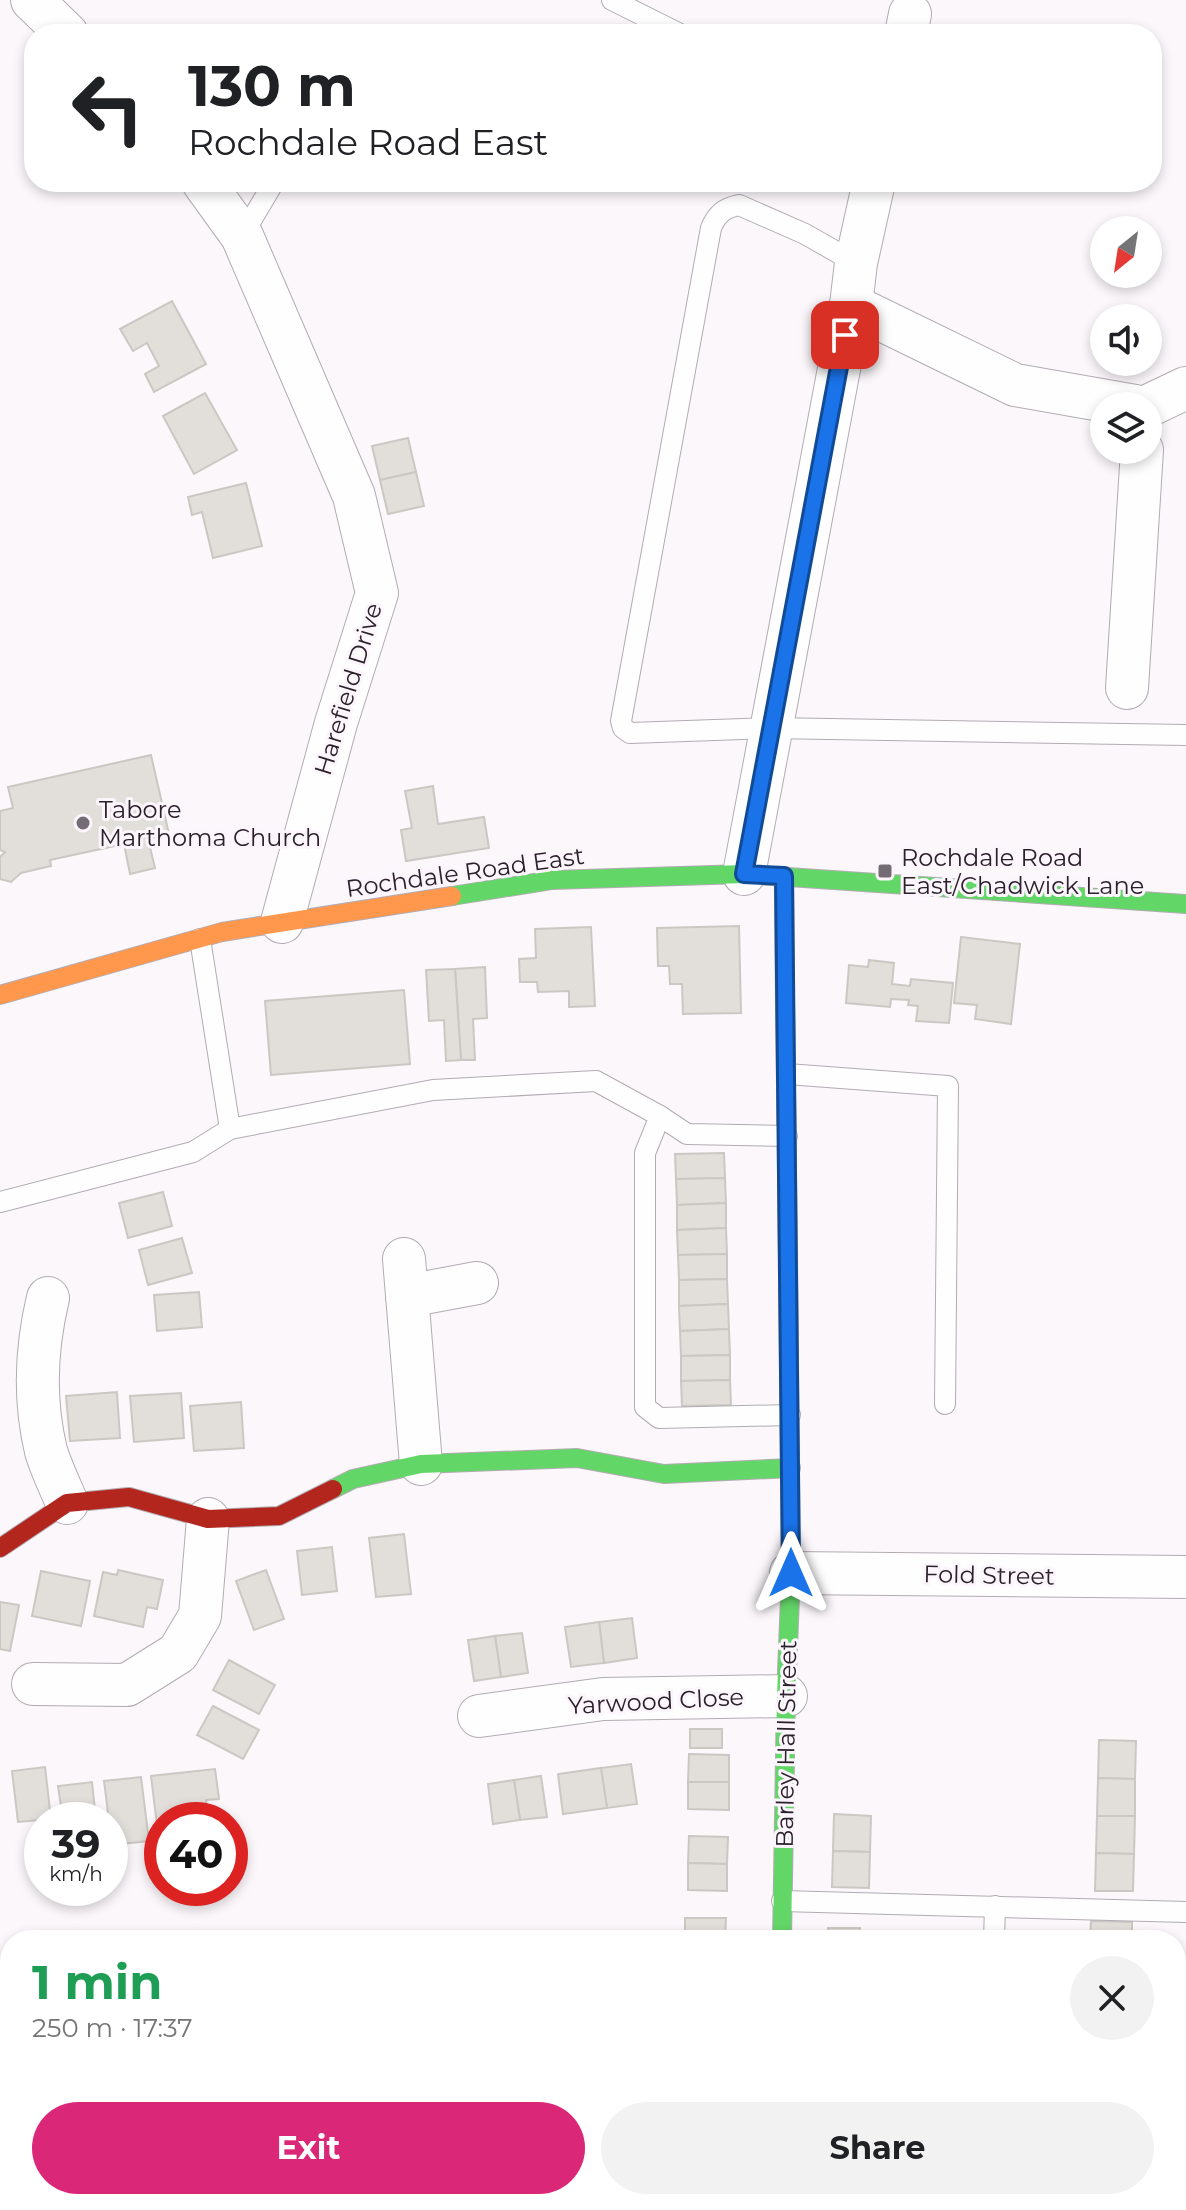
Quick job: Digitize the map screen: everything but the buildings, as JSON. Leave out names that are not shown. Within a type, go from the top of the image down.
[{"type":"main road","name":"Rochdale Road East","points":[[0,995],[222,932],[552,880],[764,875],[1186,904]]},
{"type":"main road","name":"Barley Hall Street","points":[[764,875],[787,1074],[791,1573],[782,1930]]},
{"type":"main road","points":[[0,1548],[67,1503],[129,1497],[208,1519],[279,1516],[353,1479],[421,1464],[577,1458],[664,1474],[791,1468]]},
{"type":"street","points":[[32,0],[57,24]]},
{"type":"street","name":"Harefield Drive","points":[[210,192],[242,236],[354,496],[377,593],[336,723],[282,922]]},
{"type":"street","points":[[764,875],[771,728],[872,192]]},
{"type":"street","points":[[851,305],[1015,385],[1090,398]]},
{"type":"street","points":[[1162,399],[1186,388]]},
{"type":"street","points":[[1127,688],[1141,464]]},
{"type":"street","points":[[421,1464],[406,1278],[477,1283]]},
{"type":"street","points":[[48,1295],[42,1324],[37,1390],[47,1453],[67,1503]]},
{"type":"street","points":[[33,1684],[127,1685],[178,1653],[200,1616],[208,1519]]},
{"type":"street","name":"Fold Street","points":[[791,1573],[1186,1577]]},
{"type":"street","name":"Yarwood Close","points":[[479,1716],[603,1699],[786,1696]]},
{"type":"lane","points":[[612,0],[660,24]]},
{"type":"lane","points":[[242,236],[268,192]]},
{"type":"lane","points":[[856,263],[805,234],[739,205],[721,212],[715,220],[711,228],[621,721],[623,728],[630,733],[771,728],[1186,735]]},
{"type":"lane","points":[[200,939],[230,1129]]},
{"type":"lane","points":[[787,1074],[948,1086],[945,1404]]},
{"type":"lane","points":[[0,1202],[193,1152],[230,1129],[433,1090],[596,1081],[687,1134],[787,1136]]},
{"type":"lane","points":[[660,1116],[645,1153],[645,1407],[659,1418],[790,1415]]},
{"type":"lane","points":[[782,1901],[1186,1912]]},
{"type":"lane","points":[[994,1930],[995,1906]]},
{"type":"traffic: fast","points":[[452,896],[552,880],[744,874],[1186,904]]},
{"type":"traffic: fast","points":[[784,876],[785,1003]]},
{"type":"traffic: fast","points":[[782,1930],[791,1573],[788,1257]]},
{"type":"traffic: fast","points":[[333,1489],[353,1479],[421,1464],[577,1458],[664,1474],[791,1468]]},
{"type":"traffic: slow","points":[[0,995],[222,932],[452,896]]},
{"type":"traffic: slow","points":[[785,1003],[788,1257]]},
{"type":"traffic: jam","points":[[0,1548],[67,1503],[129,1497],[208,1519],[279,1516],[333,1489]]},
{"type":"place","name":"Tabore Marthoma Church","points":[[83,823]]},
{"type":"place","name":"Rochdale Road East/Chadwick Lane","points":[[885,871]]},
{"type":"route","points":[[791,1573],[784,876],[744,874],[845,335]]}]
